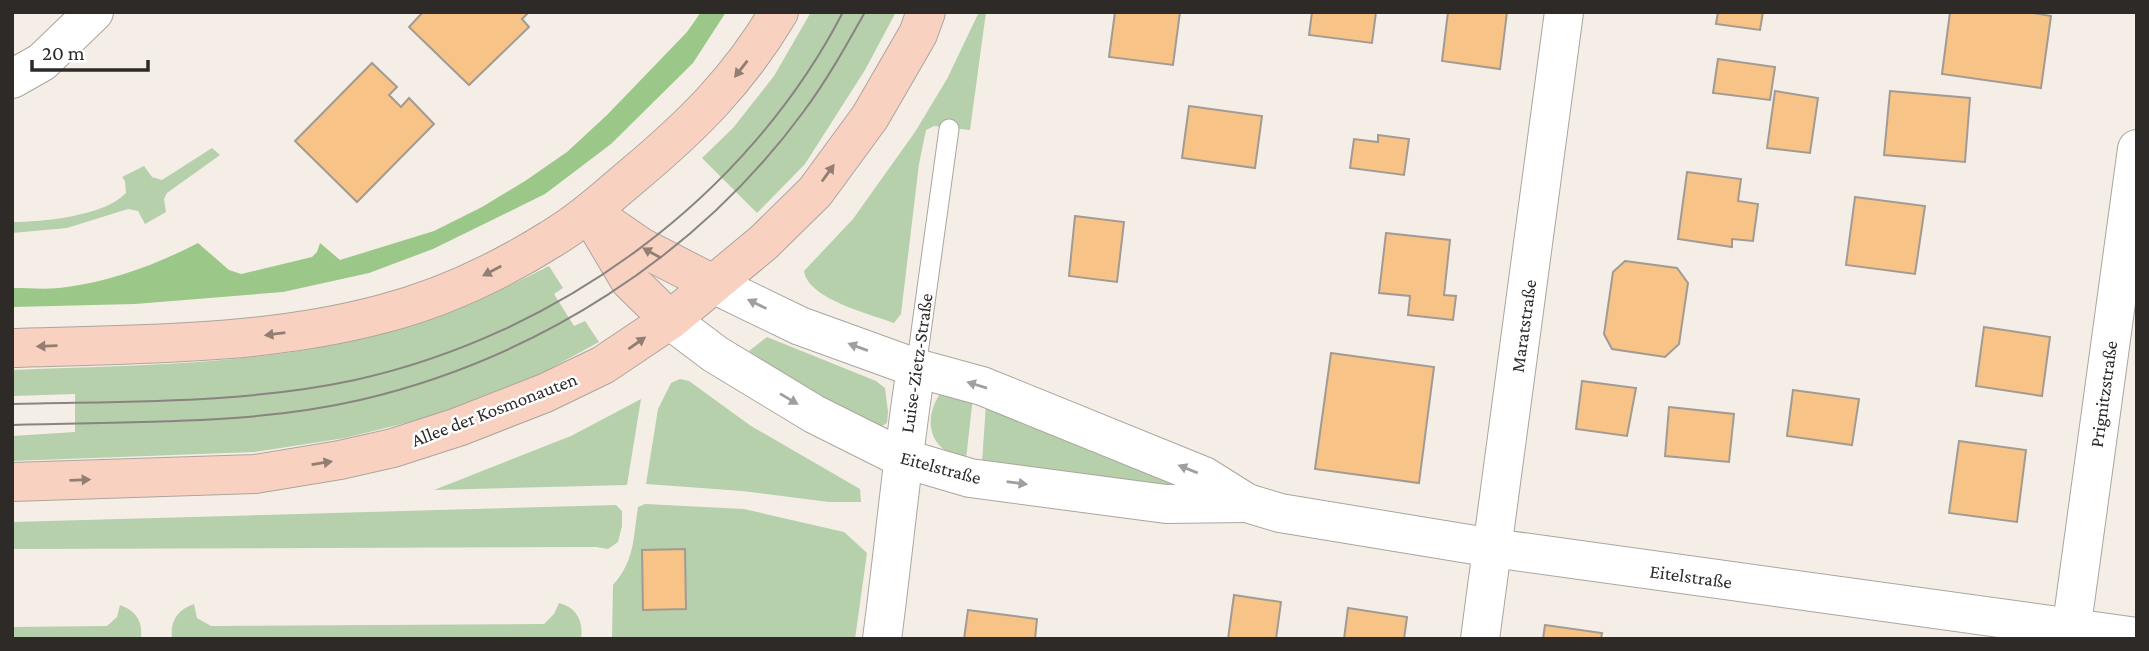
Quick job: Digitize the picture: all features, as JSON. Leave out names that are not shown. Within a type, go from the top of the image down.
[{"type":"main road","points":[[12,348],[246,338],[300,331],[374,316],[482,276],[552,239],[590,212],[670,145],[714,102],[756,50],[779,12]]},
{"type":"main road","name":"Allee der Kosmonauten","points":[[12,482],[255,474],[340,460],[393,448],[458,427],[545,393],[603,365],[670,320],[763,243],[815,192],[870,117],[918,34],[926,12]]},
{"type":"main road","points":[[590,212],[641,247],[713,284]]},
{"type":"main road","points":[[590,212],[630,281],[670,320]]},
{"type":"street","points":[[12,79],[41,62],[93,12]]},
{"type":"street","name":"Maratstraße","points":[[1480,639],[1564,12]]},
{"type":"street","name":"Prignitzstraße","points":[[2071,634],[2137,149]]},
{"type":"street","name":"Eitelstraße","points":[[713,284],[800,326],[916,368],[982,386],[1204,476],[1247,503],[1280,513],[1493,548],[2071,634],[2137,637]]},
{"type":"street","name":"Eitelstraße","points":[[670,320],[715,354],[814,414],[902,458],[970,478],[1166,503],[1247,503]]},
{"type":"street","name":"Luise-Zietz-Straße","points":[[882,639],[898,518],[902,458],[916,368]]},
{"type":"lane","name":"Luise-Zietz-Straße","points":[[916,368],[948,129]]},
{"type":"green space","points":[[701,12],[726,12],[693,63],[611,144],[545,194],[433,249],[369,273],[283,292],[135,304],[12,307],[12,288],[60,288],[101,281],[151,265],[198,243],[229,270],[241,274],[312,257],[320,243],[340,260],[434,231],[482,207],[567,152],[607,115],[687,32]]},
{"type":"green space","points":[[811,12],[896,12],[865,70],[805,164],[757,213],[702,158],[733,128],[774,76]]},
{"type":"green space","points":[[979,12],[986,12],[970,130],[934,126],[926,130],[919,164],[901,314],[894,323],[842,304],[816,290],[804,271],[853,219],[915,132],[947,79]]},
{"type":"green space","points":[[212,148],[220,155],[167,193],[164,199],[166,212],[145,224],[138,211],[128,209],[67,228],[12,233],[12,222],[56,219],[104,207],[126,193],[122,177],[144,166],[152,177],[162,180]]},
{"type":"green space","points":[[549,266],[563,288],[554,294],[574,326],[585,321],[599,342],[520,385],[434,416],[345,438],[255,452],[12,461],[12,436],[75,432],[75,394],[12,396],[12,370],[187,363],[318,348],[385,333],[433,317],[480,299]]},
{"type":"green space","points":[[767,337],[876,381],[885,388],[887,423],[877,429],[808,392],[749,351]]},
{"type":"green space","points":[[680,379],[689,381],[751,426],[860,489],[861,502],[829,502],[742,491],[646,484],[658,409],[671,383]]},
{"type":"green space","points":[[940,394],[973,397],[966,459],[943,449],[933,435],[933,407]]},
{"type":"green space","points":[[641,399],[627,485],[434,490],[571,436]]},
{"type":"green space","points":[[986,403],[1196,488],[982,463]]},
{"type":"green space","points":[[645,504],[744,509],[844,532],[867,553],[855,639],[612,639],[613,585],[629,558],[638,507]]},
{"type":"green space","points":[[616,505],[622,511],[622,526],[618,542],[608,549],[12,549],[12,522]]},
{"type":"green space","points":[[559,603],[578,616],[581,639],[172,639],[172,627],[176,617],[183,609],[194,604],[197,618],[211,626],[544,624],[554,614]]},
{"type":"green space","points":[[120,605],[130,610],[137,618],[141,627],[141,639],[12,639],[12,627],[107,626],[117,617]]},
{"type":"building","points":[[423,12],[529,12],[522,19],[529,27],[469,85],[409,27]]},
{"type":"building","points":[[1115,12],[1180,12],[1173,65],[1109,57]]},
{"type":"building","points":[[1312,12],[1376,12],[1372,43],[1309,35]]},
{"type":"building","points":[[1448,12],[1507,12],[1500,69],[1442,61]]},
{"type":"building","points":[[1718,12],[1763,12],[1760,30],[1716,24]]},
{"type":"building","points":[[1950,12],[2028,12],[2051,16],[2041,88],[1942,74]]},
{"type":"building","points":[[1718,59],[1775,67],[1770,100],[1713,93]]},
{"type":"building","points":[[372,63],[397,87],[389,95],[401,107],[409,98],[434,124],[357,202],[295,141]]},
{"type":"building","points":[[1775,91],[1818,98],[1810,153],[1767,148]]},
{"type":"building","points":[[1890,91],[1970,98],[1965,162],[1884,155]]},
{"type":"building","points":[[1189,106],[1262,116],[1255,168],[1182,158]]},
{"type":"building","points":[[1378,135],[1409,139],[1404,175],[1350,168],[1354,139],[1378,142]]},
{"type":"building","points":[[1687,172],[1741,179],[1738,201],[1758,204],[1753,241],[1732,239],[1732,247],[1678,239]]},
{"type":"building","points":[[1855,197],[1925,206],[1915,274],[1846,265]]},
{"type":"building","points":[[1075,216],[1124,222],[1117,282],[1069,276]]},
{"type":"building","points":[[1386,233],[1450,240],[1444,295],[1456,296],[1453,320],[1408,315],[1410,296],[1379,293]]},
{"type":"building","points":[[1625,261],[1677,268],[1688,283],[1679,344],[1665,357],[1612,349],[1604,334],[1613,272]]},
{"type":"building","points":[[1984,327],[2050,337],[2042,396],[1976,386]]},
{"type":"building","points":[[1331,353],[1434,367],[1419,483],[1315,469]]},
{"type":"building","points":[[1582,381],[1636,388],[1627,436],[1576,429]]},
{"type":"building","points":[[1793,390],[1859,399],[1852,445],[1787,436]]},
{"type":"building","points":[[1669,407],[1734,414],[1729,462],[1665,456]]},
{"type":"building","points":[[1959,441],[2026,450],[2017,522],[1949,513]]},
{"type":"building","points":[[685,549],[686,609],[643,610],[642,550]]},
{"type":"building","points":[[1234,595],[1281,602],[1276,639],[1228,639]]},
{"type":"building","points":[[1348,608],[1407,617],[1404,639],[1344,639]]},
{"type":"building","points":[[968,610],[1037,619],[1035,639],[964,639]]},
{"type":"building","points":[[1545,625],[1602,633],[1601,639],[1543,639]]},
{"type":"tram line","points":[[12,404],[184,400],[313,388],[355,380],[430,359],[503,330],[573,293],[639,249],[700,198],[755,142],[803,79],[843,12]]},
{"type":"tram line","points":[[12,425],[187,421],[317,408],[360,400],[425,382],[488,358],[549,329],[608,295],[663,256],[714,212],[761,164],[804,111],[865,12]]}]
